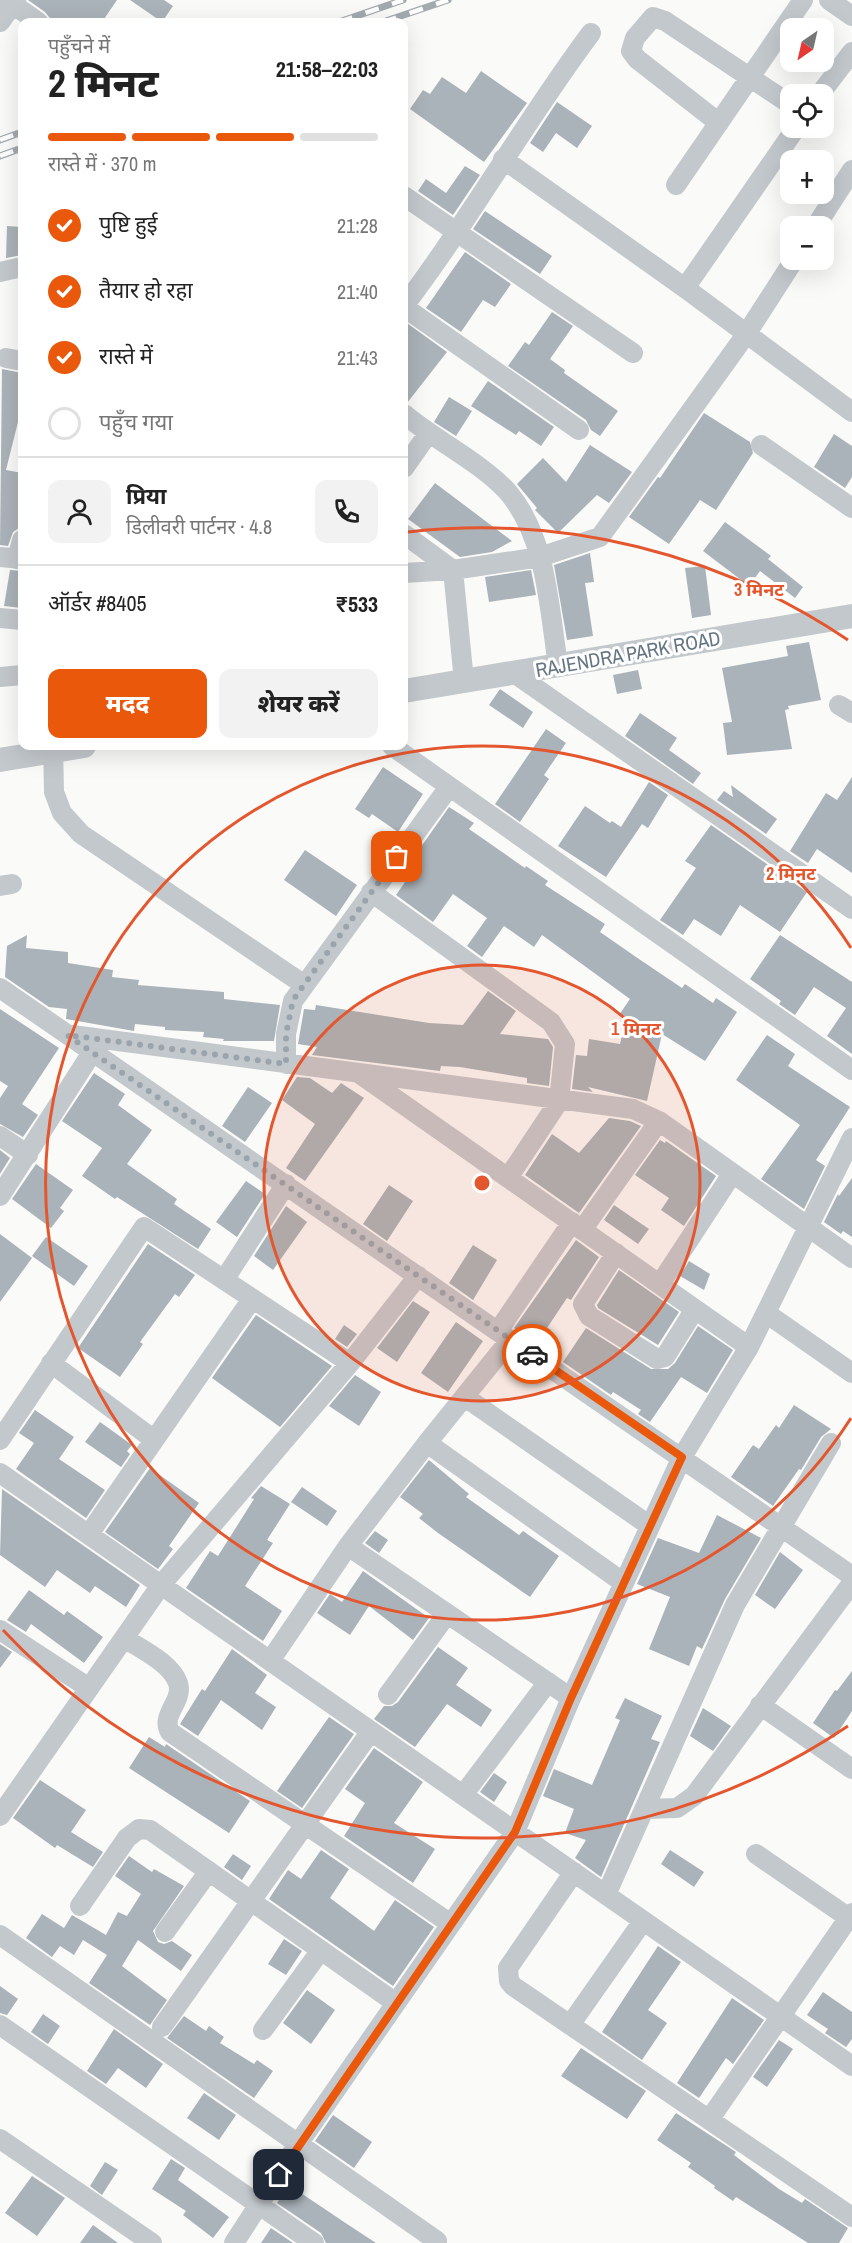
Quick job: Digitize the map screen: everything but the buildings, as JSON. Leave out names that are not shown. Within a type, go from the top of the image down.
[{"type":"street","points":[[676,185],[803,0]]},
{"type":"street","points":[[829,0],[852,16]]},
{"type":"street","points":[[0,22],[12,1],[33,18]]},
{"type":"street","points":[[719,123],[638,59],[632,51],[635,38],[653,17],[665,21],[780,97]]},
{"type":"street","points":[[408,300],[457,232],[502,159],[591,33]]},
{"type":"street","points":[[828,84],[852,52]]},
{"type":"street","points":[[685,288],[789,138]]},
{"type":"street","points":[[502,159],[685,288],[852,412]]},
{"type":"street","points":[[822,216],[852,170]]},
{"type":"street","points":[[408,199],[633,353]]},
{"type":"street","points":[[0,272],[18,268]]},
{"type":"street","points":[[408,573],[453,570],[540,557],[600,537],[747,333],[788,270]]},
{"type":"street","points":[[408,309],[579,430]]},
{"type":"street","points":[[408,417],[507,492],[529,527],[540,557],[558,666]]},
{"type":"street","points":[[408,462],[428,434]]},
{"type":"street","points":[[761,445],[852,508]]},
{"type":"street","points":[[408,537],[453,570],[464,681]]},
{"type":"street","name":"RAJENDRA PARK ROAD","points":[[408,691],[852,616]]},
{"type":"street","points":[[0,618],[18,620]]},
{"type":"street","points":[[514,673],[852,909]]},
{"type":"street","points":[[0,677],[18,675]]},
{"type":"street","points":[[0,760],[43,750]]},
{"type":"street","points":[[52,750],[54,792],[62,813],[81,834],[303,984]]},
{"type":"street","points":[[398,750],[852,1070]]},
{"type":"street","points":[[286,1064],[286,1034],[293,1000],[449,787]]},
{"type":"street","points":[[371,892],[552,1022],[565,1044],[559,1101],[508,1178]]},
{"type":"street","points":[[0,988],[852,1576]]},
{"type":"street","points":[[67,1035],[559,1101],[623,1106],[659,1121],[852,1258]]},
{"type":"street","points":[[0,1196],[93,1051]]},
{"type":"street","points":[[358,1073],[749,1347]]},
{"type":"street","points":[[270,1661],[348,1546],[465,1397],[577,1226],[659,1121]]},
{"type":"street","points":[[0,1137],[28,1155]]},
{"type":"street","points":[[234,2243],[298,2144],[515,1832],[571,1698],[682,1457],[749,1347],[852,1138]]},
{"type":"street","points":[[660,1284],[732,1174]]},
{"type":"street","points":[[224,1280],[286,1185]]},
{"type":"street","points":[[0,1440],[144,1227],[350,1363]]},
{"type":"street","points":[[616,1253],[583,1304],[589,1317],[657,1359],[665,1357],[695,1309]]},
{"type":"street","points":[[0,1816],[161,1585],[350,1363],[418,1276]]},
{"type":"street","points":[[88,1534],[252,1299]]},
{"type":"street","points":[[766,1312],[852,1373]]},
{"type":"street","points":[[51,1363],[153,1439]]},
{"type":"street","points":[[465,1397],[650,1526]]},
{"type":"street","points":[[427,1443],[624,1583]]},
{"type":"street","points":[[606,1895],[735,1605],[831,1443]]},
{"type":"street","points":[[0,1473],[852,2066]]},
{"type":"street","points":[[348,1546],[571,1698]]},
{"type":"street","points":[[644,1809],[677,1809],[694,1796],[852,1583]]},
{"type":"street","points":[[388,1695],[447,1614]]},
{"type":"street","points":[[0,1630],[89,1688]]},
{"type":"street","points":[[124,1638],[162,1664],[178,1683],[179,1691],[167,1721],[170,1732],[451,1924]]},
{"type":"street","points":[[463,1795],[548,1682]]},
{"type":"street","points":[[760,1705],[852,1769]]},
{"type":"street","points":[[162,2027],[371,1731]]},
{"type":"street","points":[[80,1906],[127,1838],[139,1829],[150,1830],[396,2003]]},
{"type":"street","points":[[709,2120],[851,1917],[756,1854]]},
{"type":"street","points":[[165,1932],[209,1871]]},
{"type":"street","points":[[574,1872],[508,1968],[509,1981],[513,1986],[852,2217]]},
{"type":"street","points":[[570,2025],[643,1921]]},
{"type":"street","points":[[0,1935],[437,2241]]},
{"type":"street","points":[[263,2030],[321,1950]]},
{"type":"street","points":[[0,2025],[314,2243]]},
{"type":"street","points":[[0,2139],[152,2243]]},
{"type":"railway","points":[[351,18],[403,0]]},
{"type":"railway","points":[[395,18],[448,0]]},
{"type":"railway","points":[[0,140],[18,133]]},
{"type":"railway","points":[[0,156],[18,149]]},
{"type":"way so far","points":[[397,857],[293,1000],[286,1034],[286,1064],[67,1035],[532,1354]]},
{"type":"route","points":[[279,2175],[298,2144],[515,1832],[571,1698],[682,1457],[532,1354]]}]
